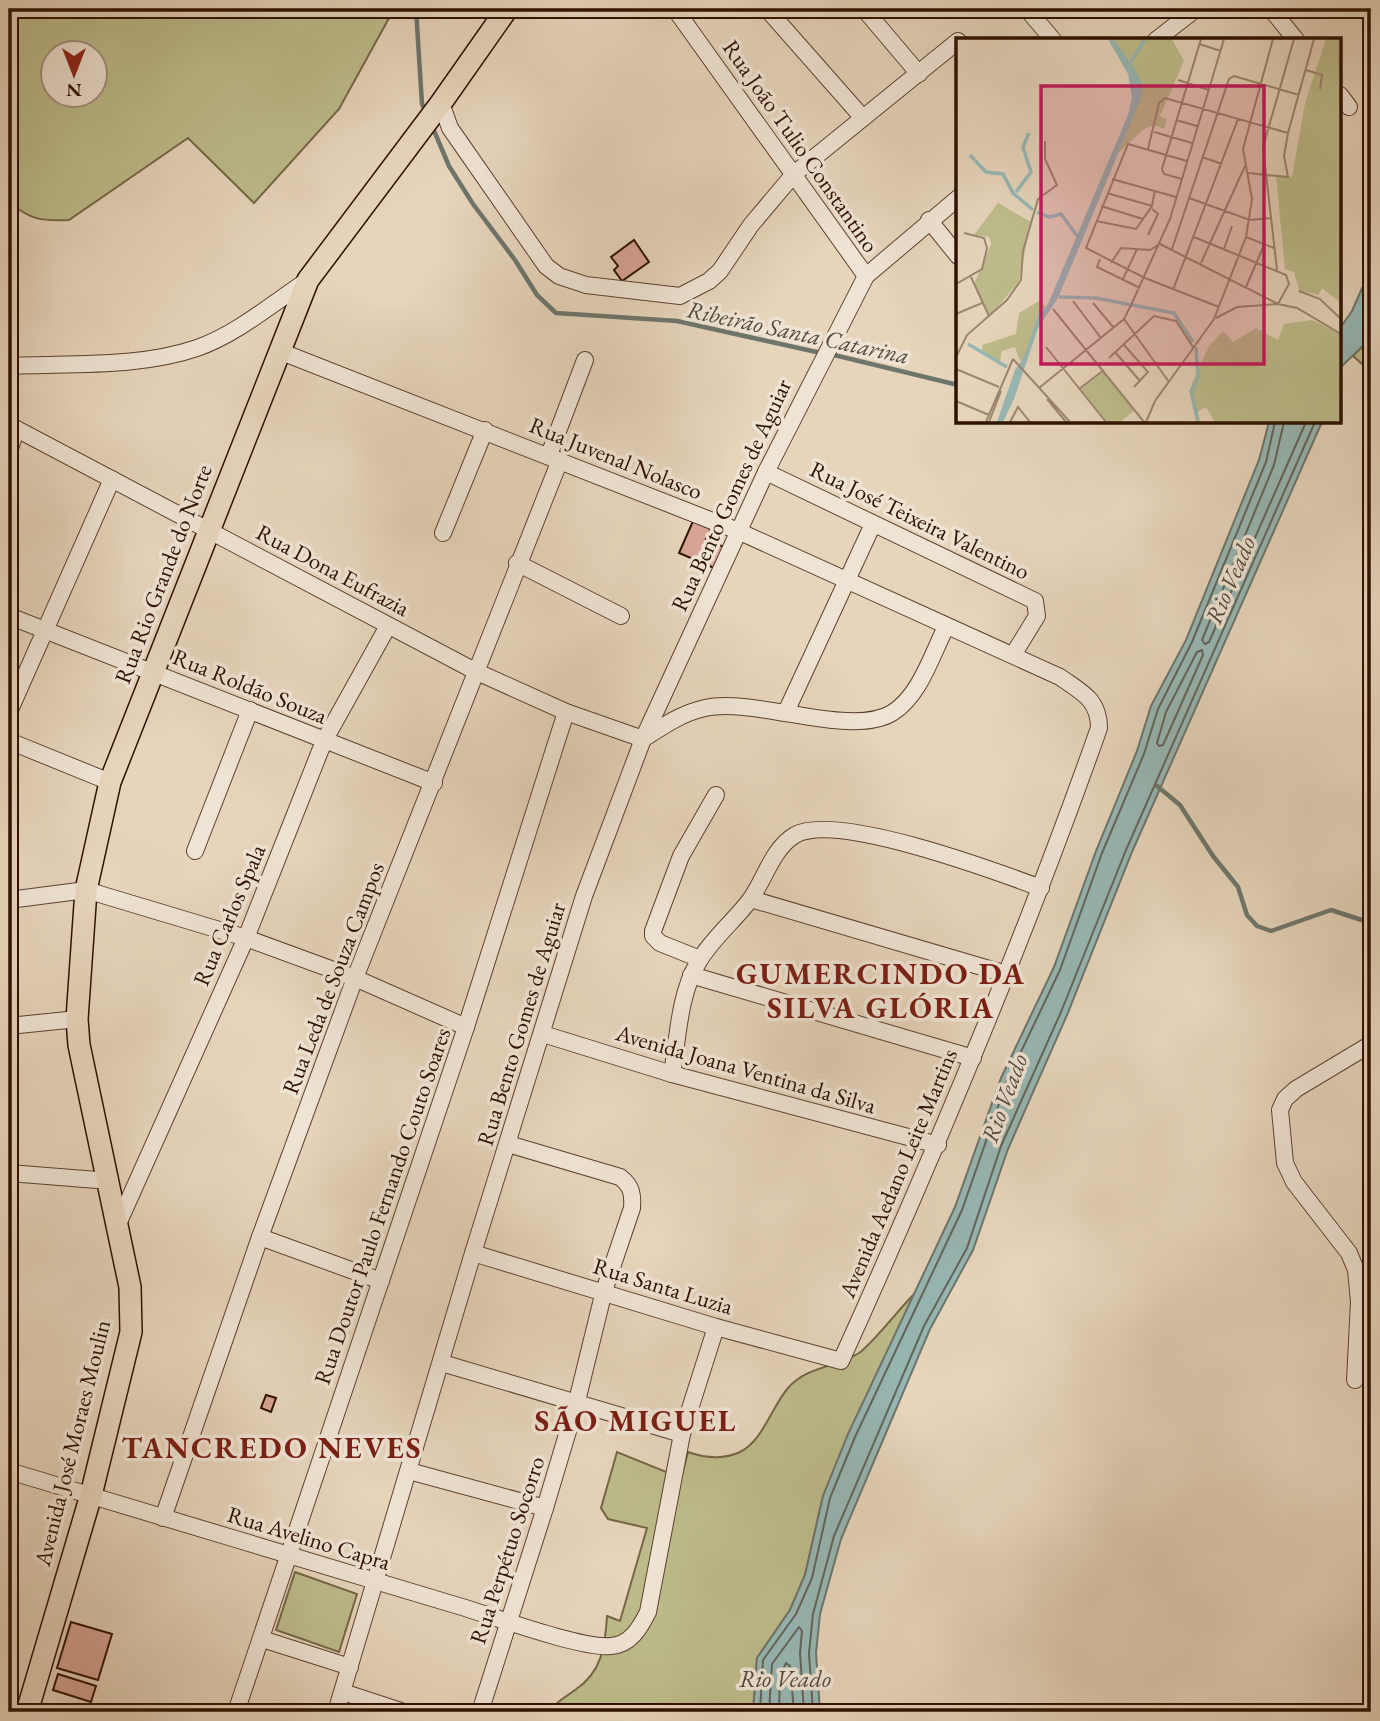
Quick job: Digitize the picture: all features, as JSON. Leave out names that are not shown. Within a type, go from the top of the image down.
[{"type":"main road","name":"Rua Rio Grande do Norte","points":[[118,1224],[79,1045],[77,1019],[86,890],[110,782],[308,280],[441,103],[507,9]]},
{"type":"main road","name":"Avenida José Moraes Moulin","points":[[27,1712],[91,1495],[131,1332],[130,1287],[118,1224]]},
{"type":"street","name":"Rua João Tulio Constantino","points":[[676,9],[866,276]]},
{"type":"street","points":[[767,9],[863,118]]},
{"type":"street","points":[[864,9],[919,74]]},
{"type":"street","points":[[1027,9],[1051,38]]},
{"type":"street","points":[[1159,38],[1196,9]]},
{"type":"street","points":[[1271,9],[1294,38]]},
{"type":"street","points":[[441,103],[450,128],[546,266],[559,276],[586,285],[661,296],[680,296],[694,291],[720,271],[751,225],[794,174],[956,43]]},
{"type":"street","points":[[866,276],[956,200]]},
{"type":"street","points":[[929,220],[956,254]]},
{"type":"street","name":"Rua Bento Gomes de Aguiar","points":[[336,1712],[442,1363],[472,1253],[584,897],[643,739],[766,472],[866,276]]},
{"type":"street","points":[[9,366],[125,360],[197,348],[226,334],[308,280]]},
{"type":"street","name":"Rua Juvenal Nolasco","points":[[279,351],[738,531],[1013,655],[1060,677],[1092,699],[1097,707],[1100,728]]},
{"type":"street","name":"Rua Leda de Souza Campos","points":[[163,1518],[260,1237],[355,978],[434,783],[517,563],[585,360]]},
{"type":"street","points":[[9,452],[12,427]]},
{"type":"street","name":"Rua Dona Eufrazia","points":[[12,427],[475,671],[566,712],[643,739]]},
{"type":"street","points":[[443,533],[485,430]]},
{"type":"street","name":"Rua José Teixeira Valentino","points":[[766,472],[1035,601],[1037,616],[1013,655]]},
{"type":"street","points":[[9,712],[112,479]]},
{"type":"street","points":[[786,712],[873,524]]},
{"type":"street","points":[[517,563],[621,617]]},
{"type":"street","name":"Rua Roldão Souza","points":[[9,616],[434,783]]},
{"type":"street","name":"Rua Carlos Spala","points":[[118,1224],[246,938],[324,741],[388,626]]},
{"type":"street","points":[[643,739],[683,714],[708,707],[856,720],[892,713],[916,686],[946,627]]},
{"type":"street","points":[[195,851],[250,710]]},
{"type":"street","name":"Rua Doutor Paulo Fernando Couto Soares","points":[[236,1712],[262,1639],[286,1555],[466,1027],[566,712]]},
{"type":"street","name":"Avenida Aedano Leite Martins","points":[[841,1361],[938,1145],[1041,887],[1100,728]]},
{"type":"street","points":[[9,741],[110,782]]},
{"type":"street","points":[[700,959],[660,943],[653,936],[653,931],[681,856],[716,795]]},
{"type":"street","points":[[672,1074],[691,975],[700,959],[751,899],[782,847],[793,836],[807,830],[822,829],[959,858],[1041,887]]},
{"type":"street","points":[[9,900],[86,890],[246,938],[355,978],[466,1027]]},
{"type":"street","points":[[751,899],[1006,974]]},
{"type":"street","points":[[691,975],[973,1058]]},
{"type":"street","points":[[9,1026],[77,1019]]},
{"type":"street","name":"Avenida Joana Ventina da Silva","points":[[543,1034],[672,1074],[938,1145]]},
{"type":"street","points":[[1355,1380],[1359,1302],[1356,1270],[1349,1253],[1289,1172],[1280,1110],[1285,1099],[1296,1090],[1371,1044]]},
{"type":"street","name":"Rua Perpétuo Socorro","points":[[480,1712],[578,1401],[604,1291],[632,1208],[633,1197],[626,1182],[620,1177],[508,1144]]},
{"type":"street","points":[[9,1173],[110,1181]]},
{"type":"street","points":[[260,1237],[381,1281]]},
{"type":"street","name":"Rua Santa Luzia","points":[[472,1253],[716,1327],[841,1361]]},
{"type":"street","points":[[442,1363],[578,1401],[682,1434],[716,1327]]},
{"type":"street","name":"Rua Avelino Capra","points":[[9,1471],[509,1621],[597,1646],[614,1646],[628,1640],[639,1629],[648,1612],[682,1434]]},
{"type":"street","points":[[408,1471],[545,1508]]},
{"type":"street","points":[[262,1639],[350,1667]]},
{"type":"street","points":[[343,1692],[404,1712]]},
{"type":"shaded area","points":[[9,9],[394,9],[339,109],[254,203],[188,138],[69,220],[36,218],[9,202]]},
{"type":"shaded area","points":[[1371,338],[1371,372],[1353,356]]},
{"type":"shaded area","points":[[914,1294],[823,1496],[805,1575],[790,1610],[757,1658],[753,1712],[551,1712],[559,1702],[584,1683],[596,1667],[603,1648],[607,1616],[620,1621],[647,1528],[608,1519],[601,1508],[617,1452],[681,1478],[688,1452],[714,1457],[740,1452],[761,1432],[788,1388],[812,1371],[859,1353]]},
{"type":"shaded area","points":[[295,1572],[357,1594],[339,1652],[276,1630]]},
{"type":"water","points":[[1371,268],[1371,338],[1342,366],[1342,325],[1352,311]]},
{"type":"water","name":"Rio Veado","points":[[1268,424],[1321,424],[1132,852],[1067,1015],[1008,1149],[973,1250],[930,1329],[841,1539],[820,1614],[816,1653],[820,1712],[753,1712],[757,1658],[790,1610],[805,1575],[823,1496],[848,1434],[955,1207],[1001,1078],[1054,967],[1096,851],[1137,751],[1151,706],[1186,640],[1259,460]]},
{"type":"building","points":[[634,240],[649,262],[622,281],[614,270],[618,266],[611,257]]},
{"type":"building","points":[[693,521],[711,529],[706,539],[724,547],[714,568],[679,553]]},
{"type":"building","points":[[266,1395],[276,1398],[271,1412],[261,1408]]},
{"type":"building","points":[[71,1622],[112,1634],[98,1680],[57,1668]]},
{"type":"building","points":[[58,1674],[96,1686],[91,1702],[53,1690]]},
{"type":"waterway","name":"Ribeirão Santa Catarina","points":[[416,9],[422,104],[426,112]]},
{"type":"waterway","name":"Ribeirão Santa Catarina","points":[[432,126],[449,166],[473,204],[515,260],[537,295],[556,313],[677,321],[821,353]]},
{"type":"waterway","name":"Ribeirão Santa Catarina","points":[[830,354],[956,385]]},
{"type":"waterway","points":[[1157,786],[1180,805],[1213,856],[1238,887],[1247,915],[1257,926],[1271,931],[1331,910],[1371,923]]},
{"type":"district","name":"GUMERCINDO DA SILVA GLÓRIA","points":[[881,990]]},
{"type":"district","name":"SÃO MIGUEL","points":[[636,1420]]},
{"type":"district","name":"TANCREDO NEVES","points":[[272,1447]]}]
